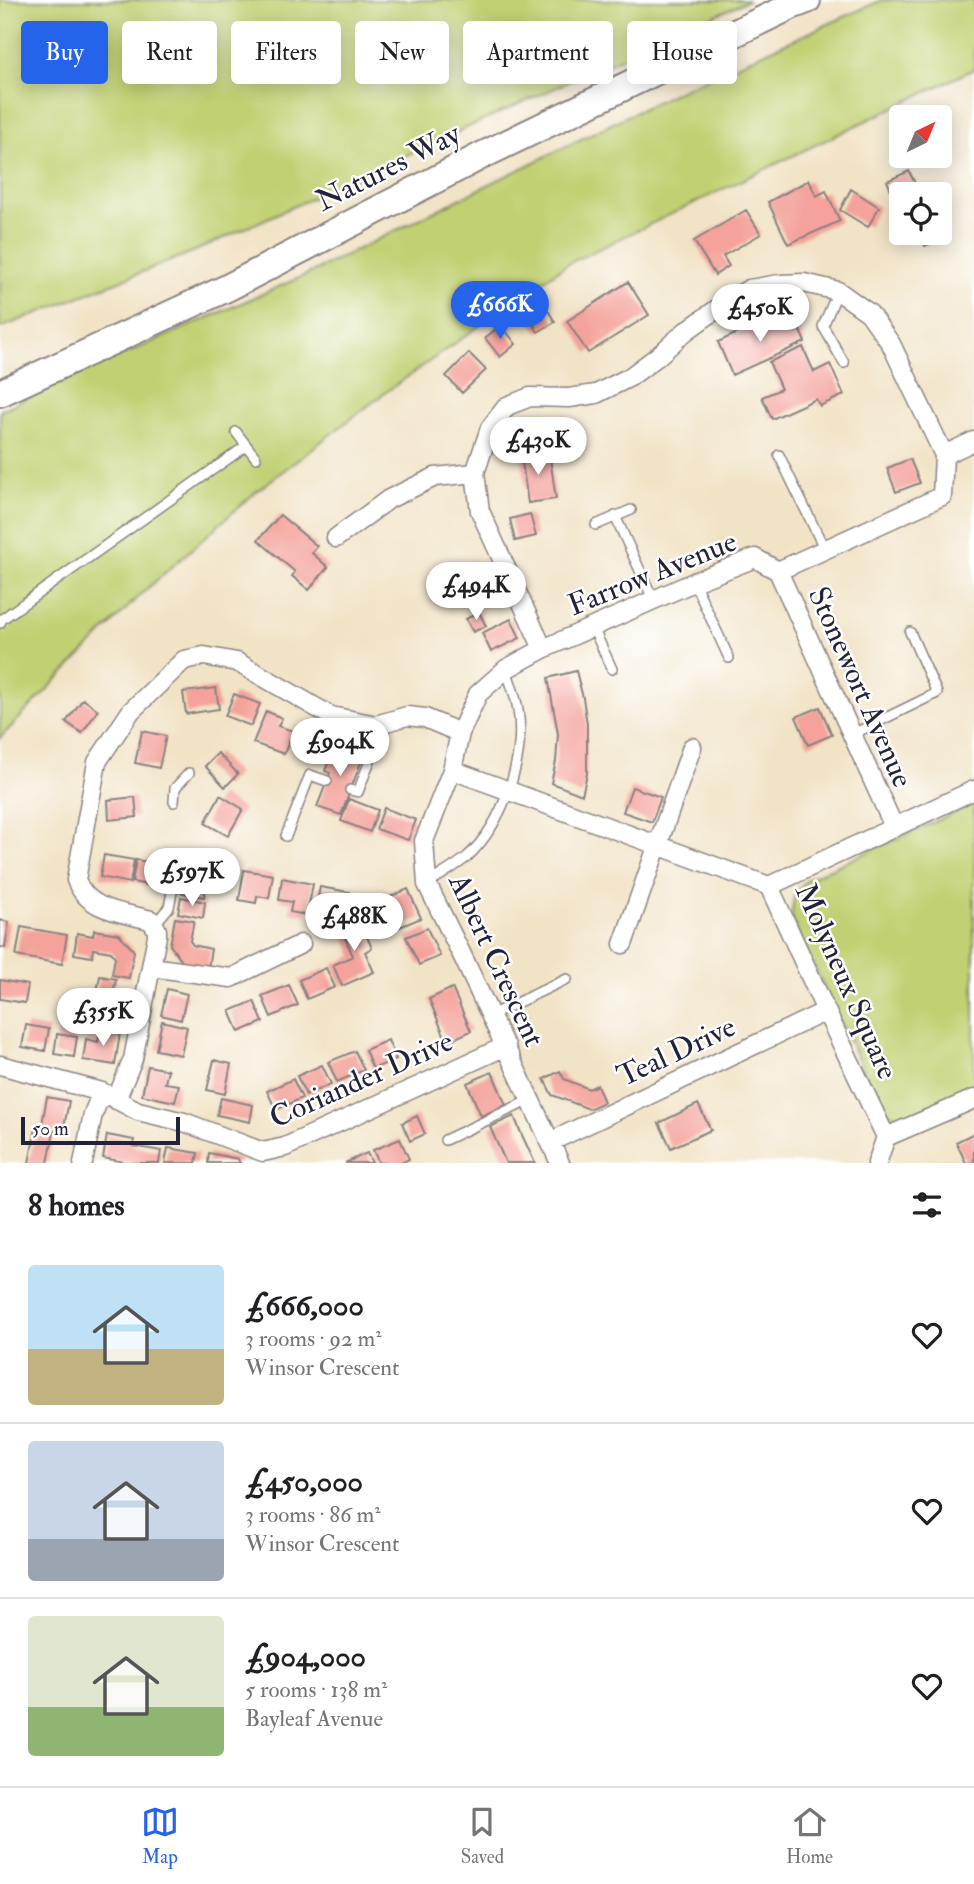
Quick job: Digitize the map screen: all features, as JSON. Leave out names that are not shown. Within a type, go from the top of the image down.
[{"type":"street","name":"Natures Way","points":[[0,393],[227,288],[483,155],[807,0]]},
{"type":"street","points":[[543,649],[480,512],[475,473],[490,428],[507,406],[530,397],[569,398],[596,394],[629,377],[686,331],[749,289],[804,283],[838,290],[869,313],[891,344],[944,455],[974,441]]},
{"type":"street","name":"Farrow Avenue","points":[[506,668],[694,582],[755,558],[778,571],[942,496],[944,455]]},
{"type":"street","points":[[336,537],[389,499],[435,477],[475,473]]},
{"type":"street","name":"Stonewort Avenue","points":[[778,571],[894,827]]},
{"type":"street","points":[[83,1163],[93,1114],[109,1096],[132,1059],[158,936],[151,920],[95,905],[79,889],[76,880],[97,762],[131,711],[184,660],[204,656],[237,662],[331,716],[376,725],[407,716],[425,719],[460,733]]},
{"type":"street","name":"Albert Crescent","points":[[506,668],[478,694],[460,733],[452,770],[424,841],[427,884],[560,1163]]},
{"type":"street","points":[[623,944],[692,747]]},
{"type":"street","points":[[452,770],[769,886]]},
{"type":"street","name":"Molyneux Square","points":[[886,1137],[769,886],[974,790]]},
{"type":"street","points":[[151,967],[231,978],[301,944]]},
{"type":"street","name":"Teal Drive","points":[[550,1142],[826,1011]]},
{"type":"street","name":"Coriander Drive","points":[[0,1065],[109,1096],[138,1111],[184,1122],[263,1157],[506,1046]]},
{"type":"street","points":[[877,1163],[886,1137],[974,1099]]},
{"type":"lane","points":[[838,290],[823,326],[844,363]]},
{"type":"lane","points":[[236,432],[256,458]]},
{"type":"lane","points":[[0,622],[246,446]]},
{"type":"lane","points":[[779,455],[825,550]]},
{"type":"lane","points":[[596,525],[631,510]]},
{"type":"lane","points":[[615,516],[654,601]]},
{"type":"lane","points":[[694,582],[729,659]]},
{"type":"lane","points":[[593,628],[612,668]]},
{"type":"lane","points":[[851,735],[937,693],[910,632]]},
{"type":"lane","points":[[427,884],[467,857],[495,824],[508,790],[519,747],[518,710],[506,668]]},
{"type":"lane","points":[[350,790],[358,792],[374,750],[376,725]]},
{"type":"lane","points":[[174,802],[175,788],[189,773]]},
{"type":"lane","points":[[286,836],[310,775],[327,781]]},
{"type":"lane","points":[[155,924],[169,908],[178,862],[226,873]]},
{"type":"lane","points":[[491,1015],[567,979]]},
{"type":"lane","points":[[445,1140],[530,1100]]},
{"type":"green space","points":[[0,0],[749,0],[703,21],[627,21],[627,55],[613,62],[613,21],[463,21],[463,84],[564,84],[195,251],[0,328]]},
{"type":"green space","points":[[882,0],[974,0],[974,69],[899,105],[889,105],[889,110],[567,264],[386,392],[258,490],[140,595],[0,738],[0,411],[308,274],[694,84],[737,84],[737,65]]},
{"type":"green space","points":[[974,804],[974,1089],[912,1116],[897,1116],[884,1108],[877,1099],[792,920],[793,902],[797,891],[810,878]]},
{"type":"building","points":[[909,171],[914,182],[889,182],[889,186],[887,181]]},
{"type":"building","points":[[809,180],[816,196],[826,191],[840,221],[788,244],[768,202]]},
{"type":"building","points":[[851,189],[879,207],[868,227],[840,210]]},
{"type":"building","points":[[746,210],[761,234],[723,256],[729,266],[715,275],[694,241]]},
{"type":"building","points":[[628,282],[649,315],[588,353],[567,321]]},
{"type":"building","points":[[539,296],[555,322],[538,332],[522,306]]},
{"type":"building","points":[[793,315],[805,342],[732,375],[718,342],[759,323],[762,329]]},
{"type":"building","points":[[501,325],[516,344],[500,357],[485,338]]},
{"type":"building","points":[[803,347],[814,372],[830,364],[844,395],[820,406],[816,399],[772,419],[762,397],[781,389],[769,362]]},
{"type":"building","points":[[469,353],[486,370],[462,393],[446,376]]},
{"type":"building","points":[[549,451],[556,499],[528,503],[521,455]]},
{"type":"building","points":[[910,459],[920,483],[896,492],[887,468]]},
{"type":"building","points":[[530,514],[536,536],[515,541],[510,519]]},
{"type":"building","points":[[280,515],[317,546],[312,553],[328,567],[309,590],[292,576],[295,572],[258,540]]},
{"type":"building","points":[[479,612],[486,626],[473,632],[466,619]]},
{"type":"building","points":[[511,619],[520,638],[491,652],[482,633]]},
{"type":"building","points":[[576,671],[587,724],[587,774],[582,795],[551,783],[558,734],[548,678]]},
{"type":"building","points":[[216,688],[219,709],[186,714],[183,692]]},
{"type":"building","points":[[234,694],[260,704],[251,726],[225,716]]},
{"type":"building","points":[[83,699],[98,710],[82,733],[66,722]]},
{"type":"building","points":[[820,707],[832,735],[808,745],[796,717]]},
{"type":"building","points":[[266,711],[282,718],[278,726],[293,731],[284,754],[253,743]]},
{"type":"building","points":[[142,731],[166,736],[159,768],[135,763]]},
{"type":"building","points":[[336,743],[364,754],[341,815],[317,807],[330,773],[325,771]]},
{"type":"building","points":[[218,753],[238,774],[225,787],[205,766]]},
{"type":"building","points":[[632,787],[661,797],[652,822],[623,812]]},
{"type":"building","points":[[220,795],[243,809],[228,836],[205,823]]},
{"type":"building","points":[[135,797],[137,817],[109,820],[108,800]]},
{"type":"building","points":[[349,799],[378,810],[370,832],[341,821]]},
{"type":"building","points":[[384,808],[416,820],[408,840],[376,829]]},
{"type":"building","points":[[104,855],[134,860],[130,883],[100,877]]},
{"type":"building","points":[[136,860],[166,865],[162,888],[132,882]]},
{"type":"building","points":[[172,869],[208,876],[204,897],[168,890]]},
{"type":"building","points":[[244,870],[273,875],[269,898],[257,896],[256,903],[239,900]]},
{"type":"building","points":[[282,878],[313,884],[307,915],[290,912],[292,902],[279,900]]},
{"type":"building","points":[[320,887],[349,892],[344,915],[332,913],[331,920],[314,917]]},
{"type":"building","points":[[408,889],[421,918],[400,927],[387,898]]},
{"type":"building","points":[[181,897],[205,902],[203,918],[178,913]]},
{"type":"building","points":[[358,916],[372,948],[365,952],[374,972],[342,986],[333,965],[353,956],[339,924]]},
{"type":"building","points":[[175,918],[194,921],[190,941],[193,945],[211,949],[208,968],[184,964],[170,945]]},
{"type":"building","points":[[0,920],[9,922],[5,948],[0,947]]},
{"type":"building","points":[[21,927],[67,935],[62,964],[16,956]]},
{"type":"building","points":[[427,928],[440,956],[419,965],[406,937]]},
{"type":"building","points":[[94,930],[119,934],[134,951],[129,978],[112,975],[115,957],[111,952],[93,949],[92,957],[74,954],[77,933],[93,936]]},
{"type":"building","points":[[326,968],[335,987],[307,999],[299,980]]},
{"type":"building","points":[[100,976],[116,979],[112,999],[96,996]]},
{"type":"building","points":[[0,980],[28,985],[25,1003],[0,999]]},
{"type":"building","points":[[289,985],[298,1005],[271,1017],[262,996]]},
{"type":"building","points":[[452,988],[471,1031],[447,1042],[429,999]]},
{"type":"building","points":[[167,989],[187,994],[181,1020],[161,1015]]},
{"type":"building","points":[[254,1001],[263,1022],[239,1032],[230,1011]]},
{"type":"building","points":[[162,1021],[187,1027],[181,1055],[156,1050]]},
{"type":"building","points":[[26,1025],[49,1029],[45,1051],[22,1047]]},
{"type":"building","points":[[100,1030],[120,1033],[115,1065],[83,1060],[86,1039],[98,1042]]},
{"type":"building","points":[[57,1034],[77,1037],[74,1057],[54,1054]]},
{"type":"building","points":[[388,1040],[396,1059],[373,1069],[365,1050]]},
{"type":"building","points":[[355,1051],[364,1070],[337,1082],[328,1062]]},
{"type":"building","points":[[214,1060],[231,1064],[225,1094],[207,1090]]},
{"type":"building","points":[[322,1065],[331,1084],[306,1095],[297,1076]]},
{"type":"building","points":[[148,1066],[168,1070],[165,1083],[179,1085],[175,1102],[142,1095]]},
{"type":"building","points":[[560,1071],[564,1079],[589,1089],[597,1085],[604,1102],[589,1109],[552,1095],[544,1079]]},
{"type":"building","points":[[492,1072],[506,1105],[481,1116],[467,1083]]},
{"type":"building","points":[[293,1079],[302,1098],[276,1110],[267,1091]]},
{"type":"building","points":[[47,1097],[69,1101],[63,1133],[54,1131],[48,1163],[29,1163],[36,1128],[41,1129]]},
{"type":"building","points":[[221,1098],[253,1105],[250,1122],[217,1115]]},
{"type":"building","points":[[698,1104],[711,1130],[671,1148],[659,1123]]},
{"type":"building","points":[[417,1116],[425,1134],[410,1141],[402,1123]]},
{"type":"building","points":[[514,1116],[535,1163],[506,1163],[497,1143],[490,1127]]},
{"type":"building","points":[[974,1133],[974,1163],[966,1163],[956,1142]]},
{"type":"building","points":[[107,1135],[134,1140],[133,1146],[161,1151],[159,1163],[130,1163],[103,1158]]},
{"type":"building","points":[[400,1139],[409,1159],[401,1163],[379,1163],[373,1150]]},
{"type":"building","points":[[168,1148],[198,1153],[196,1163],[165,1163]]},
{"type":"building","points":[[209,1153],[238,1159],[240,1163],[208,1163]]},
{"type":"building","points":[[367,1153],[372,1163],[345,1163]]}]
